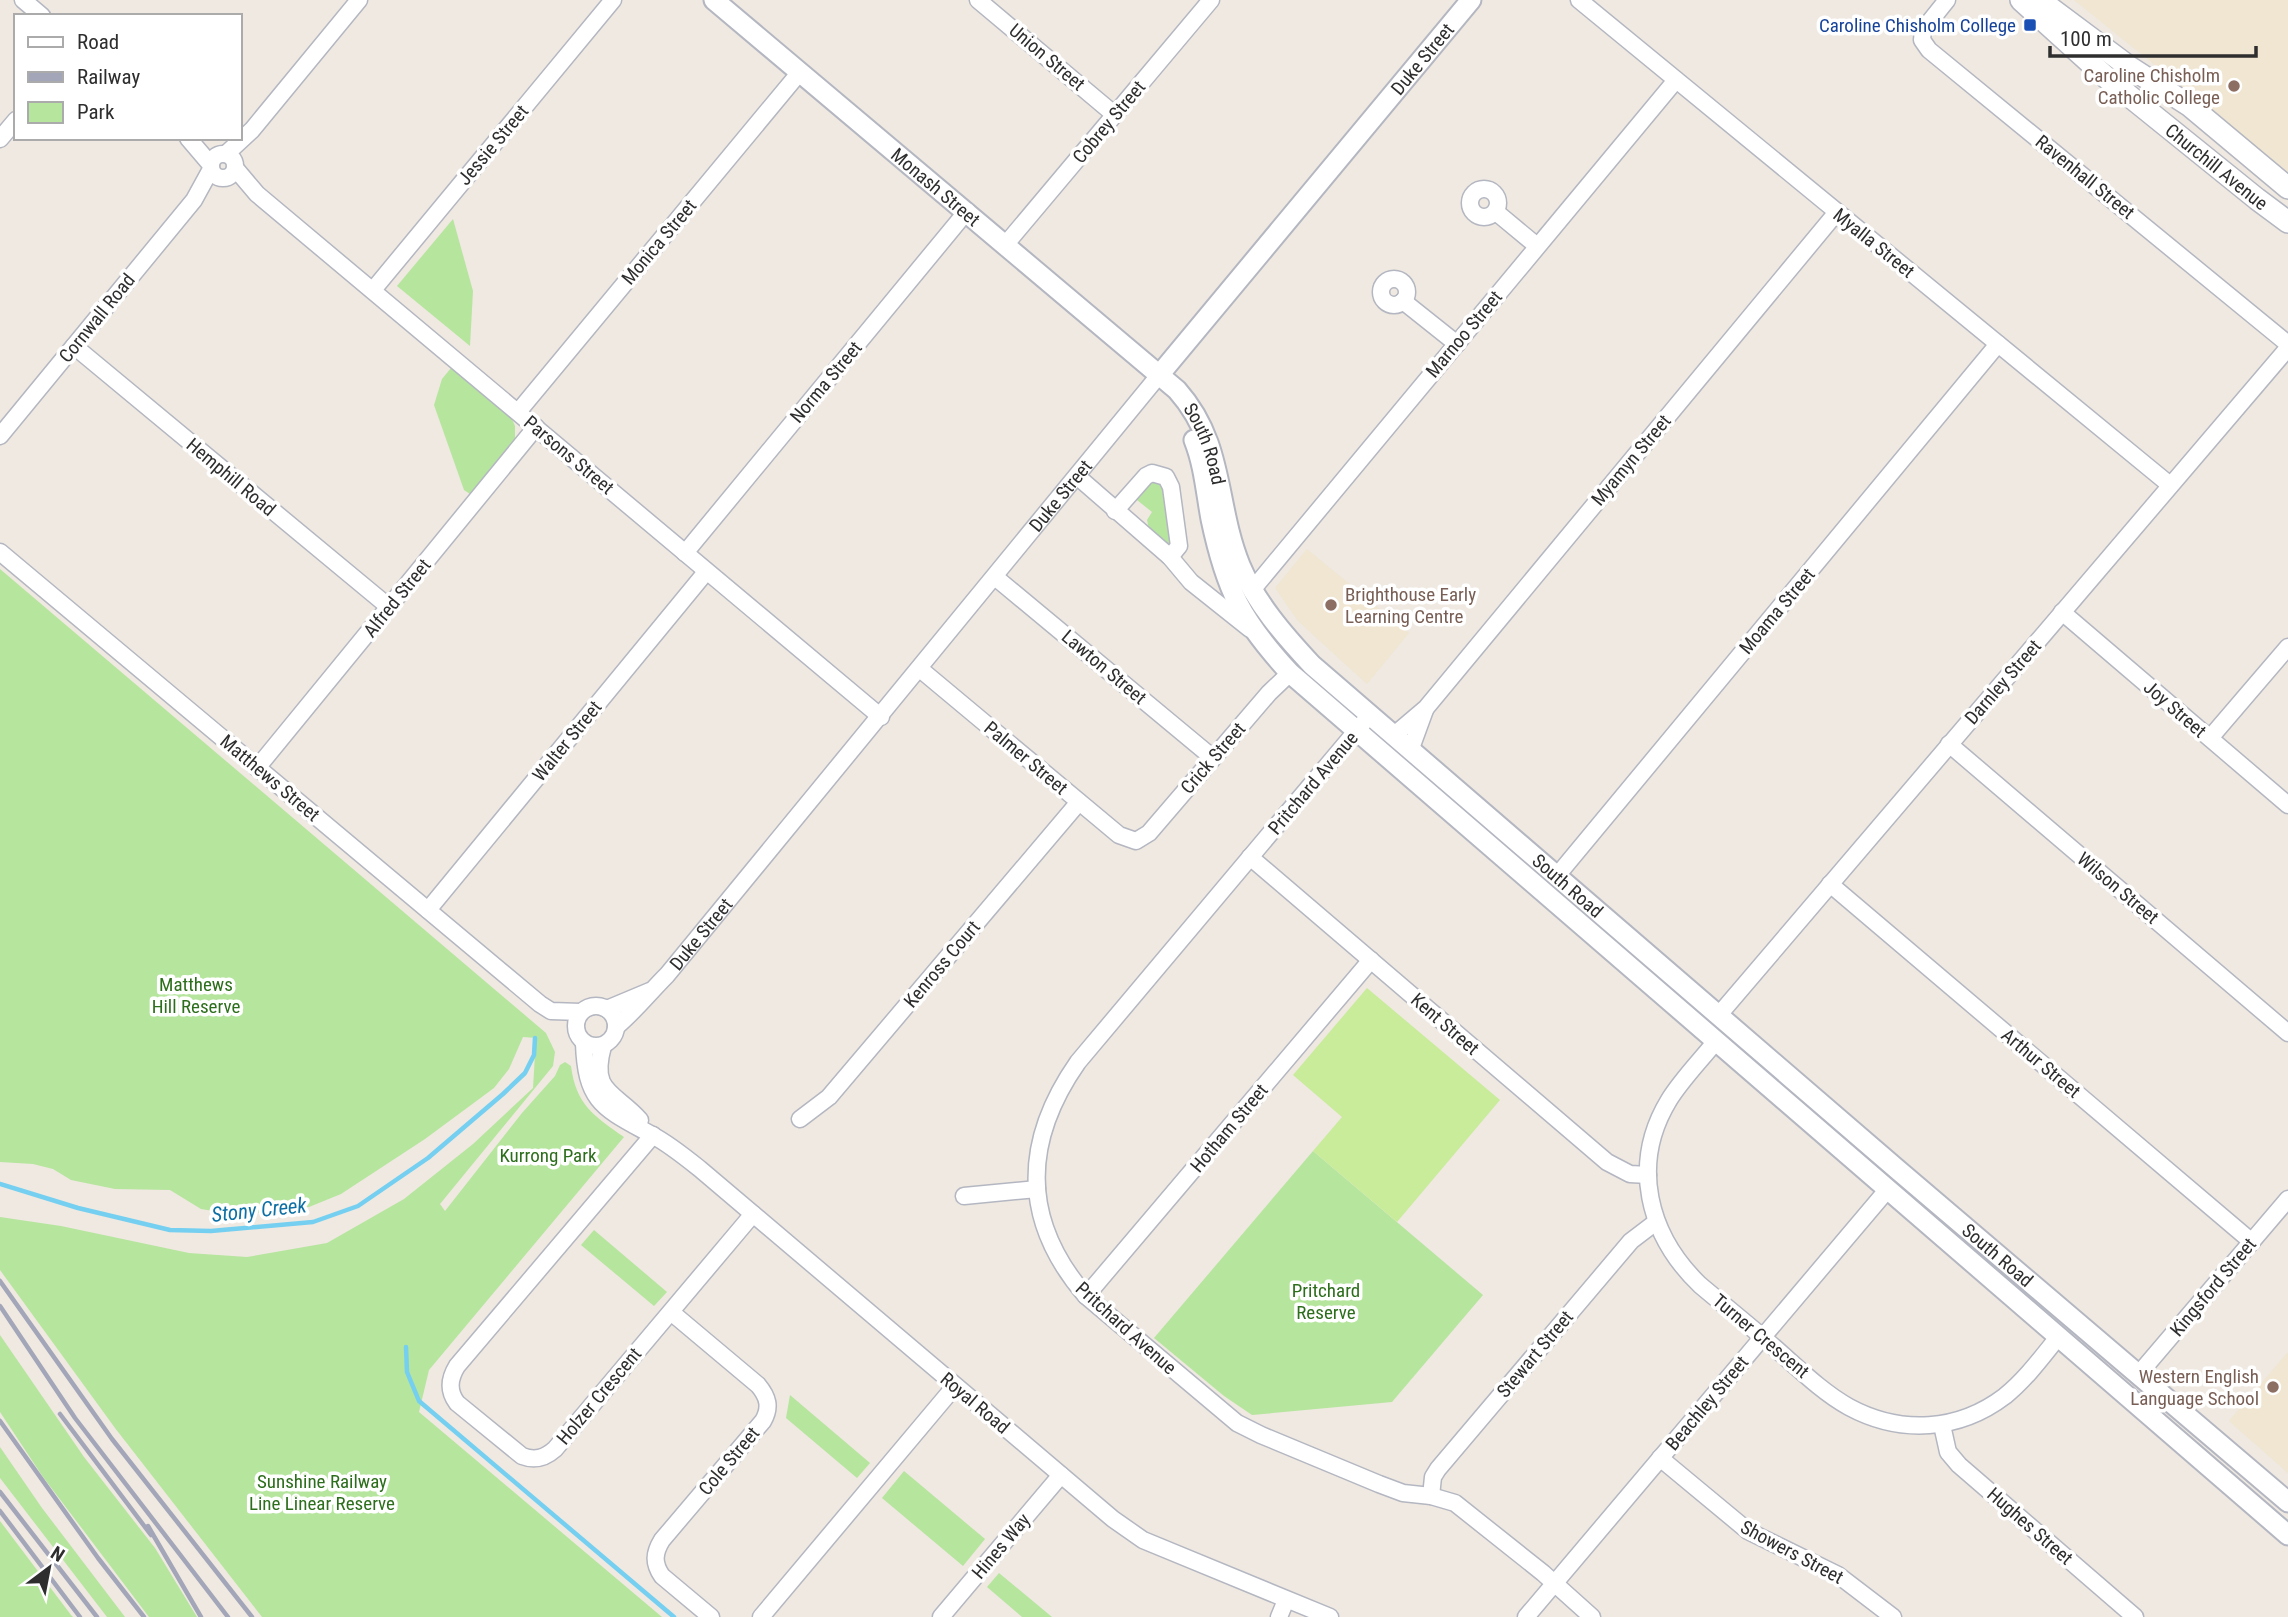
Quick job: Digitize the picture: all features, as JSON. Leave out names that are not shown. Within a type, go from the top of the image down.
[{"type":"main road","name":"Churchill Avenue","points":[[2021,0],[2117,86],[2288,222]]},
{"type":"main road","name":"Churchill Avenue","points":[[2039,0],[2126,65],[2190,106],[2288,188]]},
{"type":"street","points":[[23,0],[40,14]]},
{"type":"street","name":"Jessie Street","points":[[373,290],[613,0]]},
{"type":"street","name":"Monash Street","points":[[714,0],[1160,374]]},
{"type":"street","name":"Union Street","points":[[978,0],[1115,115]]},
{"type":"street","name":"Cobrey Street","points":[[1006,244],[1212,0]]},
{"type":"street","name":"Duke Street","points":[[616,1027],[637,1009],[667,975],[1471,0]]},
{"type":"street","name":"Myalla Street","points":[[1579,0],[2170,485]]},
{"type":"street","name":"Ravenhall Street","points":[[1947,0],[1923,30],[1922,40],[1929,50],[2288,346]]},
{"type":"street","name":"Cornwall Road","points":[[0,436],[223,166],[352,3]]},
{"type":"street","name":"Monica Street","points":[[518,412],[800,72]]},
{"type":"street","name":"Marnoo Street","points":[[1253,589],[1676,80]]},
{"type":"street","points":[[0,139],[14,122]]},
{"type":"street","name":"Parsons Street","points":[[190,140],[881,717]]},
{"type":"street","name":"Norma Street","points":[[685,553],[967,211]]},
{"type":"street","points":[[1496,212],[1537,246]]},
{"type":"street","name":"Myamyn Street","points":[[1393,736],[1426,708],[1837,212]]},
{"type":"street","points":[[1404,301],[1457,344]]},
{"type":"street","name":"Moama Street","points":[[1556,877],[1998,344]]},
{"type":"street","name":"Hemphill Road","points":[[74,346],[389,607]]},
{"type":"street","name":"Darnley Street","points":[[1718,1016],[2288,346]]},
{"type":"street","name":"South Road","points":[[1160,374],[1190,404],[1206,433],[1240,565],[1266,612],[1303,656],[1556,877],[2288,1503]]},
{"type":"street","name":"South Road","points":[[1160,374],[1188,425],[1200,455],[1211,519],[1226,578],[1252,630]]},
{"type":"street","name":"Alfred Street","points":[[257,768],[536,427]]},
{"type":"street","points":[[1115,511],[1146,476],[1152,473],[1166,477],[1171,487],[1180,546],[1170,557]]},
{"type":"street","name":"South Road","points":[[1078,477],[1170,557],[1191,582],[1252,630],[1290,673],[1356,731],[2288,1535]]},
{"type":"street","name":"Matthews Street","points":[[0,552],[540,1004],[551,1011],[581,1012]]},
{"type":"street","name":"Walter Street","points":[[428,910],[706,572]]},
{"type":"street","name":"Lawton Street","points":[[995,577],[1213,758]]},
{"type":"street","name":"Joy Street","points":[[2062,612],[2288,805]]},
{"type":"street","points":[[2210,738],[2288,647]]},
{"type":"street","name":"Palmer Street","points":[[920,668],[1119,835],[1136,841]]},
{"type":"street","name":"Crick Street","points":[[1136,841],[1149,833],[1269,693],[1290,673]]},
{"type":"street","name":"Myamyn Street","points":[[1410,751],[1426,708]]},
{"type":"street","name":"Pritchard Avenue","points":[[1370,716],[1078,1062],[1060,1088],[1045,1119],[1038,1146],[1037,1189],[1043,1221],[1054,1252],[1066,1273],[1086,1296],[1237,1423],[1403,1493],[1431,1496],[1455,1503],[1467,1510],[1592,1617]]},
{"type":"street","name":"Wilson Street","points":[[1949,744],[2288,1032]]},
{"type":"street","name":"Kenross Court","points":[[800,1119],[829,1097],[1079,802]]},
{"type":"street","name":"Kent Street","points":[[1251,857],[1607,1162],[1630,1174],[1648,1175]]},
{"type":"street","name":"Arthur Street","points":[[1830,884],[2252,1242]]},
{"type":"street","name":"Hotham Street","points":[[1086,1296],[1371,960]]},
{"type":"street","name":"Duke Street","points":[[607,1009],[650,992]]},
{"type":"street","name":"Matthews Street","points":[[540,1004],[554,1020],[581,1041]]},
{"type":"street","points":[[593,1006],[607,1009],[612,1014],[616,1027],[612,1038],[603,1045],[593,1046],[581,1041],[575,1025],[581,1012],[593,1006]]},
{"type":"street","points":[[1716,1041],[1718,1016]]},
{"type":"street","name":"Royal Road","points":[[581,1041],[586,1073],[594,1095],[608,1110],[632,1126],[653,1135],[701,1169],[1132,1534],[1329,1617]]},
{"type":"street","name":"Turner Crescent","points":[[1716,1041],[1683,1081],[1666,1107],[1652,1142],[1648,1175],[1656,1222],[1674,1256],[1685,1270],[1762,1337],[1818,1385],[1850,1407],[1890,1422],[1917,1426],[1942,1425],[1988,1408],[2005,1396],[2027,1374],[2059,1336]]},
{"type":"street","name":"Royal Road","points":[[603,1045],[599,1073],[605,1087],[614,1099],[636,1116],[653,1135]]},
{"type":"street","name":"Holzer Crescent","points":[[653,1135],[457,1366],[450,1380],[453,1398],[522,1456],[543,1457],[555,1449],[753,1214]]},
{"type":"street","points":[[1888,1189],[1898,1170]]},
{"type":"street","points":[[964,1196],[1037,1189]]},
{"type":"street","name":"Beachley Street","points":[[1526,1617],[1888,1189]]},
{"type":"street","name":"Kingsford Street","points":[[2138,1375],[2288,1199]]},
{"type":"street","name":"Stewart Street","points":[[1431,1496],[1433,1477],[1438,1469],[1631,1241],[1656,1222]]},
{"type":"street","name":"Cole Street","points":[[671,1312],[758,1385],[767,1399],[768,1407],[763,1420],[662,1540],[654,1555],[662,1576],[711,1617]]},
{"type":"street","points":[[2124,1393],[2138,1375]]},
{"type":"street","points":[[761,1617],[955,1386]]},
{"type":"street","name":"Hughes Street","points":[[1942,1425],[1948,1452],[1959,1465],[2135,1617]]},
{"type":"street","name":"Showers Street","points":[[1660,1458],[1748,1531],[1838,1575],[1893,1617]]},
{"type":"street","name":"Hines Way","points":[[941,1617],[1060,1475]]},
{"type":"street","points":[[1279,1617],[1286,1600]]},
{"type":"shaded area","name":"Caroline Chisholm Catholic College","points":[[2074,0],[2288,0],[2288,172]]},
{"type":"shaded area","name":"Brighthouse Early Learning Centre","points":[[1307,549],[1409,633],[1367,684],[1298,621],[1275,588]]},
{"type":"shaded area","name":"Western English Language School","points":[[2288,1352],[2288,1473],[2229,1421]]},
{"type":"green space","points":[[453,219],[473,291],[470,346],[397,286]]},
{"type":"green space","points":[[451,368],[512,419],[515,426],[515,439],[470,494],[464,490],[434,405],[442,379]]},
{"type":"green space","points":[[1146,480],[1164,483],[1174,542],[1169,548],[1149,529],[1147,520],[1152,512],[1132,496]]},
{"type":"green space","points":[[0,569],[546,1033],[555,1052],[553,1066],[440,1204],[445,1211],[565,1062],[571,1066],[577,1091],[588,1108],[624,1137],[429,1370],[419,1412],[662,1617],[262,1617],[115,1428],[0,1270],[0,1217],[61,1226],[189,1253],[247,1257],[327,1243],[404,1199],[473,1144],[533,1088],[536,1038],[523,1037],[509,1069],[494,1088],[425,1139],[341,1194],[309,1207],[237,1215],[201,1209],[170,1190],[115,1189],[71,1180],[53,1169],[33,1164],[0,1162]]},
{"type":"green space","points":[[1367,988],[1500,1100],[1397,1222],[1313,1151],[1342,1117],[1293,1075]]},
{"type":"green space","name":"Pritchard Reserve","points":[[1313,1151],[1483,1295],[1392,1402],[1252,1415],[1224,1396],[1154,1338]]},
{"type":"green space","points":[[594,1230],[667,1292],[654,1306],[581,1245]]},
{"type":"green space","points":[[0,1335],[84,1457],[155,1548],[197,1617],[149,1617],[43,1477],[0,1412]]},
{"type":"green space","points":[[790,1395],[870,1463],[857,1478],[786,1418]]},
{"type":"green space","points":[[0,1447],[42,1508],[125,1617],[107,1617],[0,1478]]},
{"type":"green space","points":[[904,1471],[985,1539],[963,1566],[882,1498]]},
{"type":"green space","points":[[0,1521],[71,1615],[73,1617],[0,1617]]},
{"type":"green space","points":[[999,1573],[1052,1617],[1022,1617],[987,1587]]},
{"type":"waterway","name":"Stony Creek","points":[[0,1184],[78,1208],[170,1230],[211,1231],[313,1222],[358,1206],[428,1158],[525,1073],[534,1055],[535,1038]]},
{"type":"waterway","points":[[406,1347],[407,1372],[419,1401],[674,1617]]},
{"type":"railway","points":[[0,1281],[112,1439],[252,1617]]},
{"type":"railway","points":[[0,1306],[75,1418],[228,1617]]},
{"type":"railway","points":[[60,1414],[151,1535]]},
{"type":"railway","points":[[0,1421],[98,1558],[144,1617]]},
{"type":"railway","points":[[0,1492],[97,1617]]},
{"type":"railway","points":[[0,1511],[80,1617]]},
{"type":"railway","points":[[148,1526],[201,1617]]},
{"type":"place","name":"Caroline Chisholm College","points":[[2030,25]]},
{"type":"place","name":"Caroline Chisholm Catholic College","points":[[2234,86]]},
{"type":"place","name":"Brighthouse Early Learning Centre","points":[[1331,605]]},
{"type":"place","name":"Western English Language School","points":[[2273,1387]]},
{"type":"park label","name":"Matthews Hill Reserve","points":[[196,995]]},
{"type":"park label","name":"Kurrong Park","points":[[548,1155]]},
{"type":"park label","name":"Sunshine Railway Line Linear Reserve","points":[[322,1492]]}]
